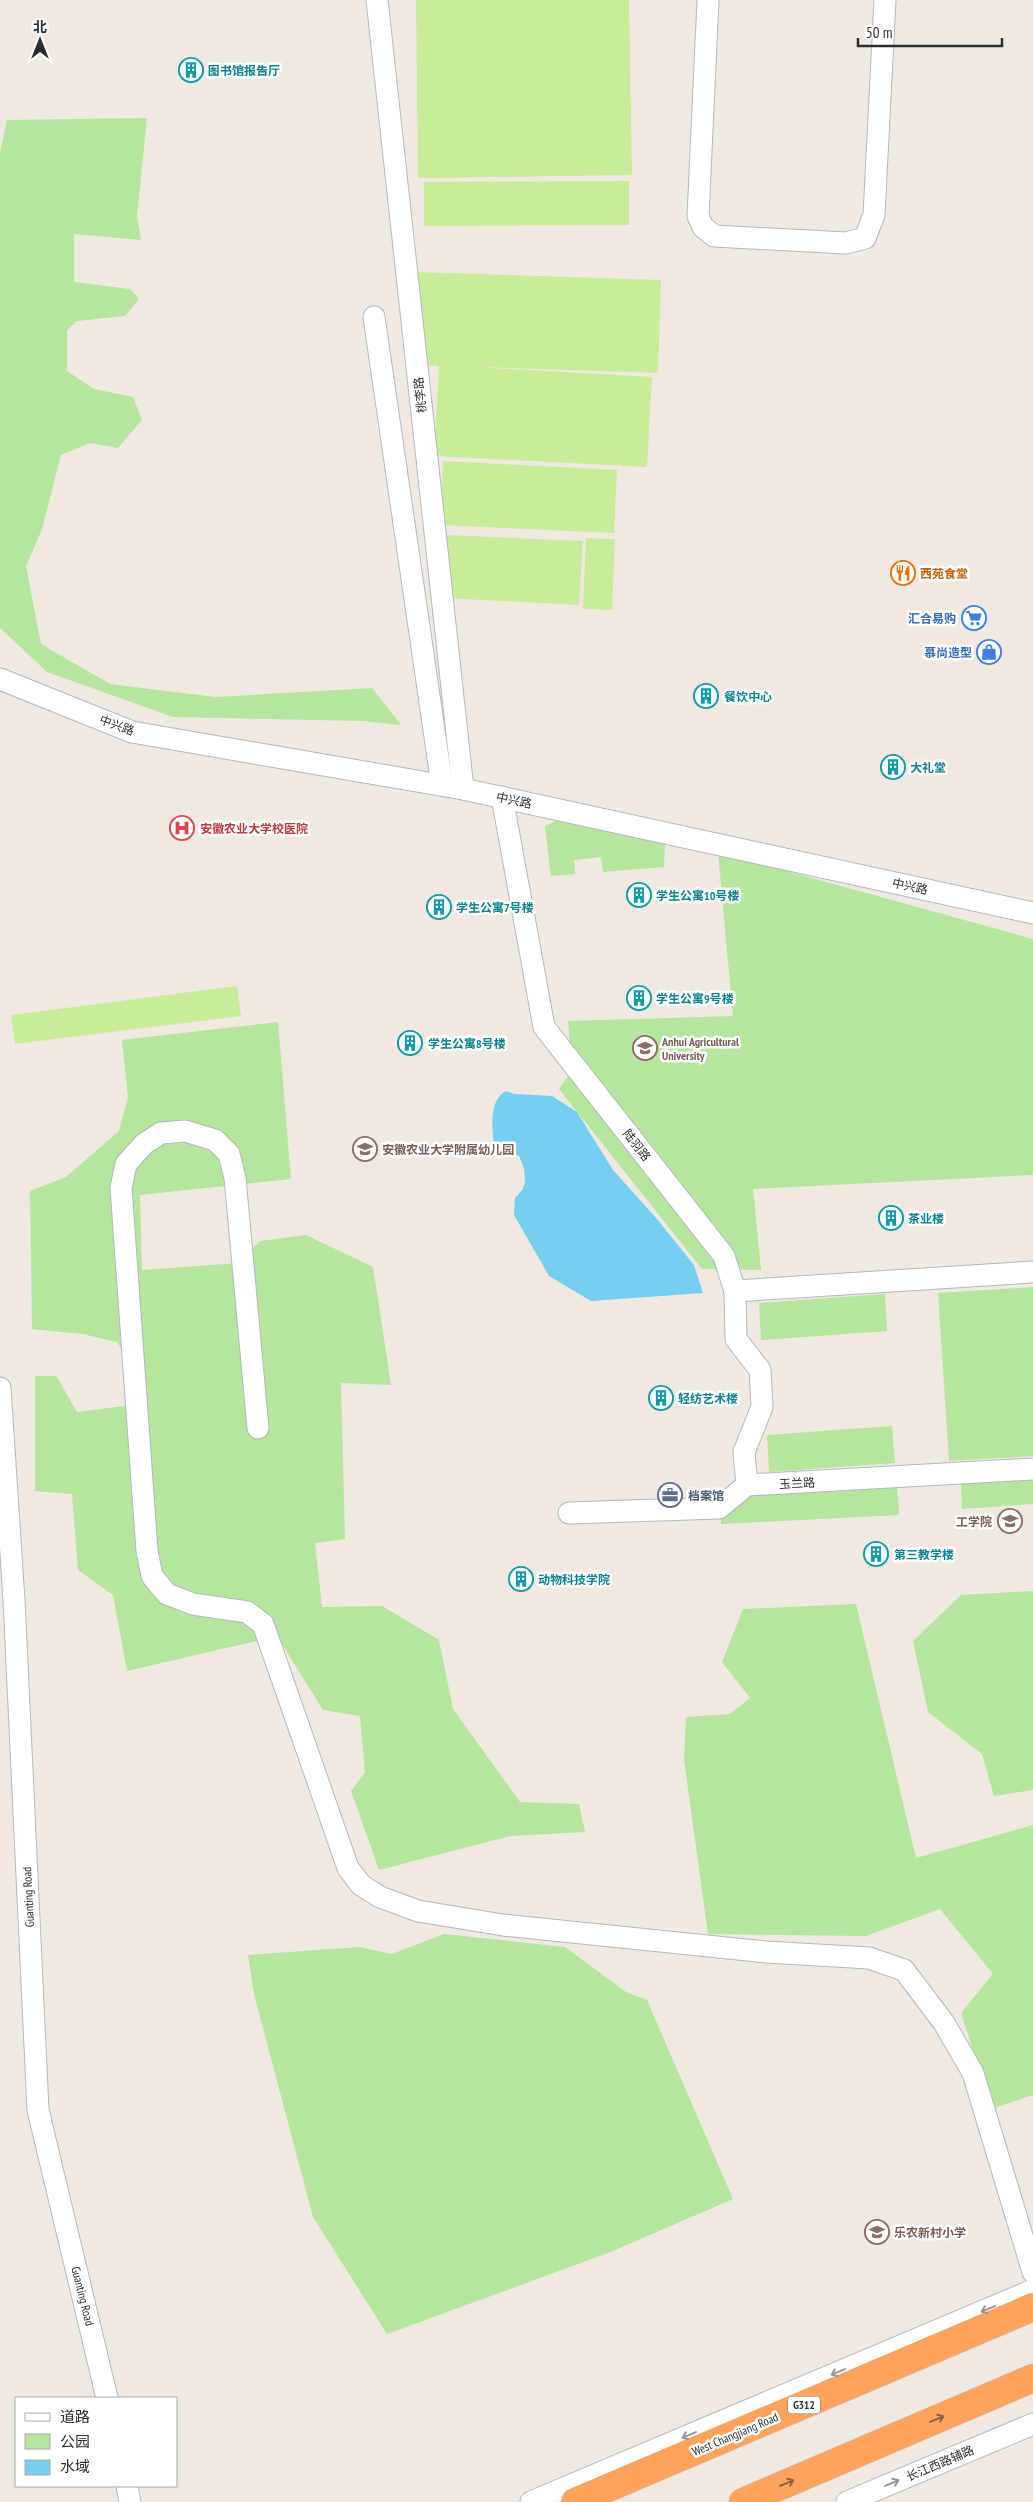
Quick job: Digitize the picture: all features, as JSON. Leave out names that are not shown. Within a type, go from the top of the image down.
[{"type":"highway","name":"West Changjiang Road","points":[[576,2502],[1033,2307]]},
{"type":"highway","points":[[743,2502],[1033,2378]]},
{"type":"street","name":"桃李路","points":[[377,0],[463,789]]},
{"type":"street","points":[[708,0],[698,216],[703,227],[714,236],[846,243],[865,238],[874,215],[884,0]]},
{"type":"street","points":[[374,317],[442,785]]},
{"type":"street","name":"中兴路","points":[[0,679],[132,732],[463,789],[1033,913]]},
{"type":"street","name":"陆羽路","points":[[502,798],[544,1027],[724,1256],[734,1291],[736,1339],[760,1370],[762,1408],[744,1452],[747,1485]]},
{"type":"street","points":[[258,1428],[235,1178],[229,1154],[215,1140],[185,1131],[161,1134],[144,1144],[126,1164],[120,1188],[147,1551],[152,1576],[167,1594],[193,1604],[246,1612],[263,1624],[348,1868],[361,1885],[380,1896],[418,1911],[503,1925],[766,1952],[869,1958],[904,1970],[944,2024],[973,2073],[1033,2272]]},
{"type":"street","points":[[734,1291],[1033,1272]]},
{"type":"street","name":"Guanting Road","points":[[0,1388],[14,1600],[38,2110],[107,2397]]},
{"type":"street","name":"玉兰路","points":[[747,1485],[1033,1469]]},
{"type":"street","points":[[569,1513],[719,1508],[747,1485]]},
{"type":"street","points":[[531,2502],[1033,2290]]},
{"type":"street","name":"长江西路辅路","points":[[847,2502],[1033,2424]]},
{"type":"street","points":[[127,2487],[130,2502]]},
{"type":"green space","points":[[416,0],[629,0],[632,175],[418,178]]},
{"type":"green space","points":[[147,118],[137,216],[141,240],[74,234],[74,282],[130,289],[139,299],[125,316],[77,321],[67,330],[67,371],[94,389],[133,397],[142,420],[118,448],[90,443],[61,455],[42,529],[26,566],[41,644],[110,684],[215,697],[372,688],[401,725],[363,721],[173,717],[47,672],[0,628],[0,153],[7,120]]},
{"type":"green space","points":[[629,181],[629,225],[424,226],[424,182]]},
{"type":"green space","points":[[415,272],[661,280],[658,373],[476,367],[652,377],[647,467],[434,456],[439,366],[412,364]]},
{"type":"green space","points":[[443,461],[617,470],[614,533],[440,525]]},
{"type":"green space","points":[[447,535],[583,541],[579,605],[445,598]]},
{"type":"green space","points":[[586,538],[615,539],[612,610],[583,609]]},
{"type":"green space","points":[[560,819],[665,839],[664,867],[603,872],[601,857],[574,860],[575,874],[551,876],[545,826]]},
{"type":"green space","points":[[718,852],[1033,939],[1033,1175],[753,1189],[761,1270],[702,1269],[559,1089],[581,1057],[570,1045],[568,1021],[733,1016]]},
{"type":"green space","points":[[237,986],[241,1016],[15,1044],[11,1015]]},
{"type":"green space","points":[[278,1022],[291,1179],[140,1195],[142,1270],[239,1263],[260,1241],[306,1235],[373,1267],[391,1385],[341,1383],[345,1539],[315,1543],[322,1607],[382,1606],[439,1640],[453,1709],[520,1802],[579,1804],[585,1832],[510,1836],[379,1870],[351,1791],[365,1772],[360,1716],[323,1710],[277,1636],[127,1671],[113,1595],[78,1570],[72,1494],[35,1491],[35,1376],[56,1376],[77,1412],[148,1403],[144,1381],[117,1342],[83,1334],[32,1329],[30,1191],[66,1177],[119,1131],[128,1097],[122,1040]]},
{"type":"green space","points":[[1033,1287],[1033,1456],[949,1461],[938,1293]]},
{"type":"green space","points":[[885,1294],[887,1331],[761,1340],[759,1303]]},
{"type":"green space","points":[[892,1426],[895,1463],[769,1472],[767,1435]]},
{"type":"green space","points":[[1033,1475],[1033,1504],[962,1509],[961,1479]]},
{"type":"green space","points":[[897,1485],[899,1515],[721,1524],[721,1513],[748,1494]]},
{"type":"green space","points":[[1033,1591],[1033,1790],[994,1796],[982,1754],[928,1712],[913,1641],[961,1595]]},
{"type":"green space","points":[[856,1604],[916,1858],[1033,1825],[1033,2095],[992,2109],[961,2013],[993,1974],[940,1909],[866,1936],[708,1934],[684,1760],[686,1717],[730,1714],[750,1698],[722,1662],[743,1609]]},
{"type":"green space","points":[[444,1934],[565,1947],[626,1992],[647,2000],[733,2199],[608,2253],[387,2334],[313,2217],[254,1994],[248,1955],[360,1947],[392,1954]]},
{"type":"water","points":[[506,1091],[514,1094],[552,1096],[577,1112],[613,1170],[657,1219],[694,1265],[703,1293],[591,1301],[549,1276],[514,1215],[515,1198],[523,1189],[525,1182],[524,1168],[519,1156],[507,1150],[494,1151],[492,1118],[496,1102]]},
{"type":"place","name":"图书馆报告厅","points":[[191,70]]},
{"type":"place","name":"西苑食堂","points":[[903,573]]},
{"type":"place","name":"汇合易购","points":[[974,618]]},
{"type":"place","name":"慕尚造型","points":[[989,652]]},
{"type":"place","name":"餐饮中心","points":[[706,696]]},
{"type":"place","name":"大礼堂","points":[[893,767]]},
{"type":"place","name":"安徽农业大学校医院","points":[[182,828]]},
{"type":"place","name":"学生公寓10号楼","points":[[639,895]]},
{"type":"place","name":"学生公寓7号楼","points":[[439,907]]},
{"type":"place","name":"学生公寓9号楼","points":[[639,998]]},
{"type":"place","name":"学生公寓8号楼","points":[[410,1043]]},
{"type":"place","name":"Anhui Agricultural University","points":[[645,1048]]},
{"type":"place","name":"安徽农业大学附属幼儿园","points":[[365,1149]]},
{"type":"place","name":"茶业楼","points":[[891,1218]]},
{"type":"place","name":"轻纺艺术楼","points":[[661,1398]]},
{"type":"place","name":"档案馆","points":[[670,1495]]},
{"type":"place","name":"工学院","points":[[1010,1521]]},
{"type":"place","name":"第三教学楼","points":[[876,1554]]},
{"type":"place","name":"动物科技学院","points":[[521,1579]]},
{"type":"place","name":"乐农新村小学","points":[[877,2232]]}]
